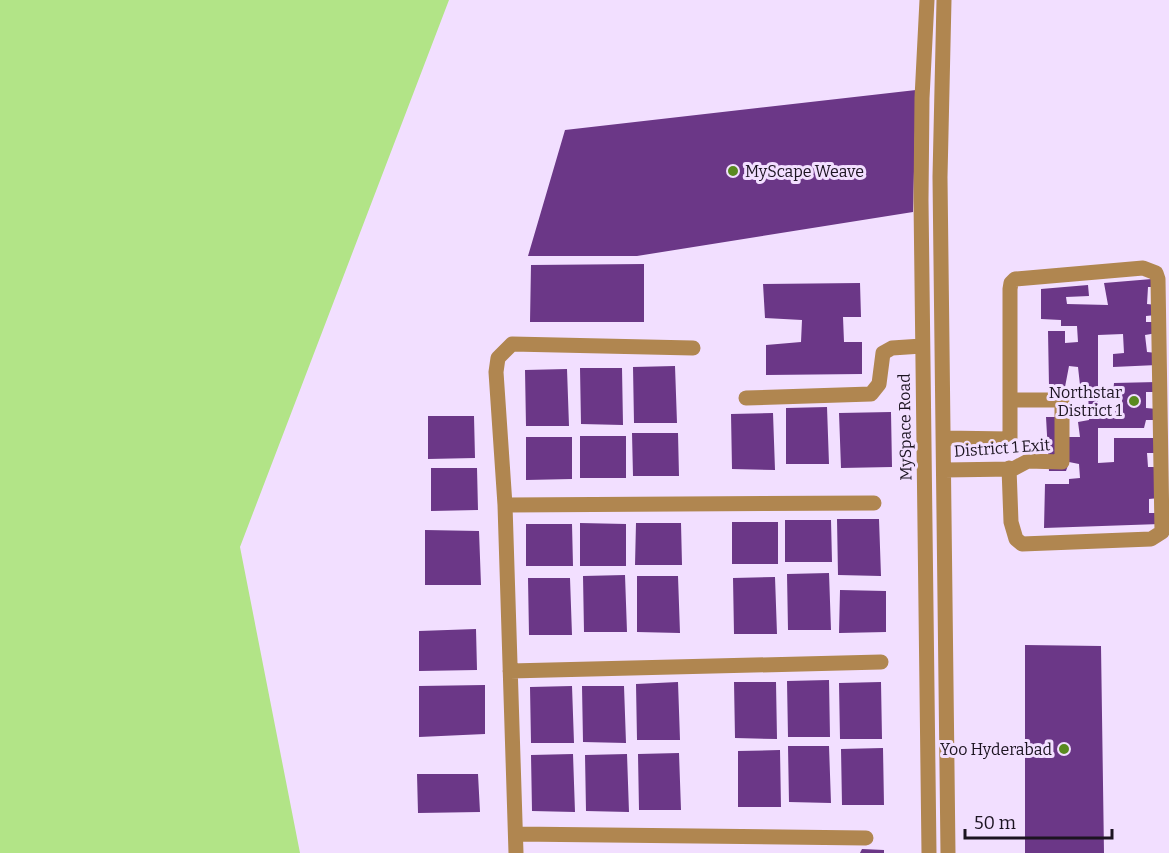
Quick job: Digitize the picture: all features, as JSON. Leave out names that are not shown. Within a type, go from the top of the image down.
[{"type":"street","name":"MySpace Road","points":[[927,0],[922,98],[922,391],[929,853]]},
{"type":"street","points":[[944,0],[940,177],[948,853]]},
{"type":"street","points":[[944,438],[1010,439],[1010,290],[1011,283],[1015,279],[1143,268],[1156,273],[1162,532],[1151,539],[1022,544],[1016,539],[1011,522],[1009,468]]},
{"type":"street","points":[[516,853],[505,505],[496,372],[498,358],[512,344],[693,348]]},
{"type":"street","points":[[746,398],[870,394],[879,384],[883,353],[891,348],[922,346]]},
{"type":"street","points":[[922,391],[943,391]]},
{"type":"street","name":"District 1 Exit","points":[[944,470],[1009,468],[1028,461],[1062,462],[1062,400],[1010,400]]},
{"type":"street","points":[[505,505],[874,504]]},
{"type":"street","points":[[510,671],[881,662]]},
{"type":"street","points":[[516,834],[866,838]]},
{"type":"green space","points":[[0,0],[449,0],[240,547],[300,853],[0,853]]},
{"type":"building","name":"MyScape Weave","points":[[916,90],[913,212],[637,256],[528,256],[565,130]]},
{"type":"building","points":[[644,264],[644,322],[530,322],[531,265]]},
{"type":"building","name":"Northstar District 1","points":[[1152,279],[1153,287],[1148,287],[1147,304],[1156,305],[1156,315],[1146,316],[1146,322],[1157,322],[1157,333],[1145,335],[1147,352],[1157,353],[1157,365],[1113,367],[1113,354],[1124,353],[1123,334],[1098,335],[1098,418],[1115,418],[1115,411],[1122,411],[1122,392],[1113,394],[1114,383],[1157,382],[1156,392],[1146,392],[1146,408],[1157,409],[1158,420],[1146,420],[1144,428],[1098,428],[1098,463],[1114,462],[1114,438],[1160,438],[1160,453],[1147,453],[1148,467],[1158,467],[1159,498],[1149,499],[1149,513],[1160,513],[1160,524],[1044,528],[1045,484],[1069,484],[1069,479],[1080,478],[1079,464],[1069,462],[1066,471],[1049,471],[1046,417],[1064,417],[1066,437],[1080,437],[1078,422],[1089,420],[1088,385],[1080,385],[1078,367],[1069,366],[1065,387],[1049,386],[1048,331],[1065,331],[1065,343],[1078,342],[1077,326],[1061,326],[1061,320],[1041,319],[1041,289],[1088,285],[1089,296],[1066,297],[1067,304],[1108,305],[1104,283]]},
{"type":"building","points":[[860,283],[861,317],[843,317],[844,342],[862,342],[862,374],[766,375],[766,345],[801,342],[802,320],[765,318],[763,284]]},
{"type":"building","points":[[675,366],[677,423],[634,423],[633,367]]},
{"type":"building","points":[[580,368],[622,368],[623,425],[581,424]]},
{"type":"building","points":[[567,369],[569,426],[526,426],[525,370]]},
{"type":"building","points":[[827,407],[829,464],[786,464],[786,408]]},
{"type":"building","points":[[891,412],[892,467],[841,468],[839,413]]},
{"type":"building","points":[[773,413],[775,470],[732,469],[731,414]]},
{"type":"building","points":[[428,416],[474,416],[475,458],[428,459]]},
{"type":"building","points":[[632,433],[678,433],[679,476],[633,476]]},
{"type":"building","points":[[580,436],[626,436],[626,478],[580,478]]},
{"type":"building","points":[[526,437],[572,437],[572,479],[526,480]]},
{"type":"building","points":[[431,468],[477,468],[478,510],[431,511]]},
{"type":"building","points":[[837,519],[879,519],[881,576],[838,575]]},
{"type":"building","points":[[785,520],[831,520],[832,562],[785,562]]},
{"type":"building","points":[[732,522],[778,522],[778,564],[732,564]]},
{"type":"building","points":[[580,523],[626,524],[626,566],[580,566]]},
{"type":"building","points":[[636,523],[681,523],[682,565],[635,565]]},
{"type":"building","points":[[526,524],[572,524],[573,566],[526,566]]},
{"type":"building","points":[[425,530],[479,531],[481,585],[425,585]]},
{"type":"building","points":[[829,573],[831,630],[788,630],[787,574]]},
{"type":"building","points":[[625,575],[627,632],[584,632],[583,576]]},
{"type":"building","points":[[637,576],[678,576],[680,633],[637,632]]},
{"type":"building","points":[[775,577],[777,634],[734,634],[733,578]]},
{"type":"building","points":[[528,578],[570,578],[572,635],[529,635]]},
{"type":"building","points":[[840,590],[886,591],[886,632],[839,633]]},
{"type":"building","points":[[476,629],[477,670],[419,671],[419,631]]},
{"type":"building","name":"Yoo Hyderabad","points":[[1025,645],[1101,646],[1104,853],[1025,853]]},
{"type":"building","points":[[829,680],[830,737],[788,737],[787,681]]},
{"type":"building","points":[[678,682],[680,740],[637,740],[636,684]]},
{"type":"building","points":[[734,682],[776,682],[777,739],[735,738]]},
{"type":"building","points":[[881,682],[882,739],[840,739],[839,683]]},
{"type":"building","points":[[485,685],[485,734],[419,737],[419,686]]},
{"type":"building","points":[[572,686],[574,743],[531,743],[530,687]]},
{"type":"building","points":[[582,686],[624,686],[626,743],[583,742]]},
{"type":"building","points":[[788,746],[829,746],[831,803],[789,802]]},
{"type":"building","points":[[883,748],[884,805],[842,805],[841,749]]},
{"type":"building","points":[[780,750],[781,807],[738,807],[738,751]]},
{"type":"building","points":[[679,753],[681,810],[639,810],[638,754]]},
{"type":"building","points":[[573,754],[575,812],[532,811],[531,755]]},
{"type":"building","points":[[627,754],[629,812],[586,811],[585,755]]},
{"type":"building","points":[[417,774],[478,774],[480,812],[418,813]]},
{"type":"building","points":[[862,849],[884,850],[884,853],[860,853]]},
{"type":"place","name":"MyScape Weave","points":[[733,171]]},
{"type":"place","name":"Northstar District 1","points":[[1134,401]]},
{"type":"place","name":"Yoo Hyderabad","points":[[1064,749]]}]
